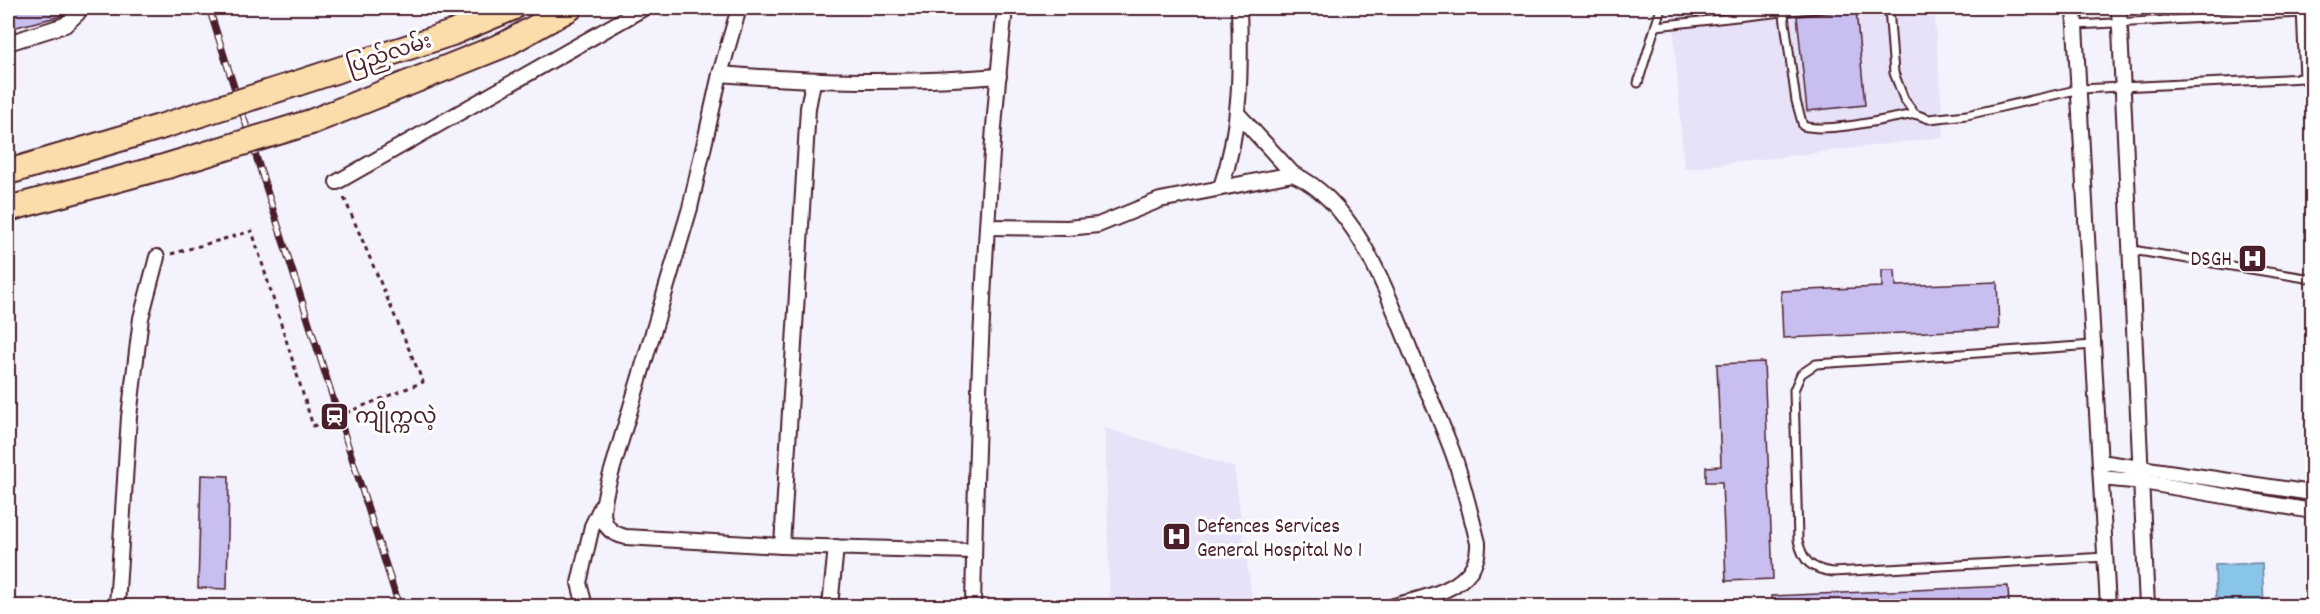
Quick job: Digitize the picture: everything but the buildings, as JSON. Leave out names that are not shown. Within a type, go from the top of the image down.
[{"type":"highway","name":"ပြည်လမ်း","points":[[8,172],[160,127],[452,33],[512,8]]},
{"type":"highway","points":[[8,209],[167,166],[311,122],[506,44],[570,8]]},
{"type":"street","points":[[8,44],[65,25],[78,14],[79,8]]},
{"type":"street","points":[[337,182],[644,8]]},
{"type":"street","points":[[585,606],[579,583],[592,526],[603,503],[690,208],[720,74],[739,8]]},
{"type":"street","points":[[973,606],[980,350],[1005,8]]},
{"type":"street","points":[[1221,187],[1232,155],[1238,113],[1239,8]]},
{"type":"street","points":[[2074,8],[2108,606]]},
{"type":"street","points":[[2119,8],[2143,482],[2147,606]]},
{"type":"street","points":[[720,74],[813,82],[884,83],[999,76]]},
{"type":"street","points":[[782,546],[808,108],[813,82]]},
{"type":"street","points":[[1238,113],[1293,174],[1308,180],[1355,231],[1390,299],[1455,459],[1478,543],[1476,562],[1465,579],[1450,588],[1394,606]]},
{"type":"street","points":[[988,227],[1067,228],[1098,225],[1161,200],[1293,174]]},
{"type":"street","points":[[117,606],[129,417],[141,318],[157,257]]},
{"type":"street","points":[[2100,462],[2313,493]]},
{"type":"street","points":[[2101,478],[2143,482],[2313,511]]},
{"type":"street","points":[[603,503],[606,527],[613,535],[782,546],[974,551]]},
{"type":"street","points":[[830,606],[836,547]]},
{"type":"lane","points":[[1638,83],[1661,8]]},
{"type":"lane","points":[[1656,26],[1783,9],[1819,8]]},
{"type":"lane","points":[[1889,8],[1894,73],[1904,99],[1915,114]]},
{"type":"lane","points":[[1783,9],[1796,101],[1803,126],[1811,128],[1855,124],[1915,114],[1929,119],[1967,115],[2079,89],[2304,78]]},
{"type":"lane","points":[[2076,25],[2301,10],[2304,78],[2313,89]]},
{"type":"lane","points":[[2132,250],[2313,279]]},
{"type":"lane","points":[[2094,345],[1815,364],[1801,374],[1794,390],[1798,540],[1801,556],[1807,564],[1818,570],[1833,572],[2106,557]]},
{"type":"path","points":[[157,257],[252,231],[313,426],[423,382],[337,182]]},
{"type":"shaded area","points":[[1672,8],[1934,8],[1944,137],[1684,169]]},
{"type":"shaded area","name":"Defences Services General Hospital No 1","points":[[1105,428],[1234,467],[1253,606],[1110,606]]},
{"type":"water","points":[[2262,563],[2264,606],[2216,606],[2215,565]]},
{"type":"railway","points":[[209,8],[399,606]]},
{"type":"place","name":"DSGH","points":[[2253,258]]},
{"type":"place","name":"ကျိုက္ကလဲ့","points":[[334,416]]},
{"type":"place","name":"Defences Services General Hospital No 1","points":[[1176,537]]}]
